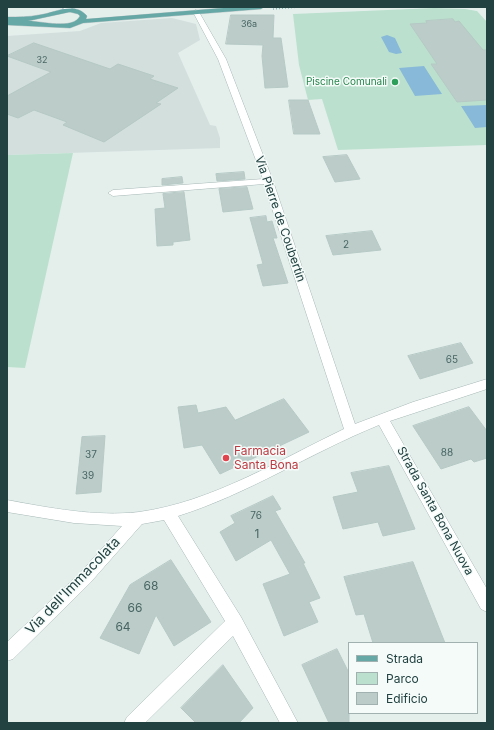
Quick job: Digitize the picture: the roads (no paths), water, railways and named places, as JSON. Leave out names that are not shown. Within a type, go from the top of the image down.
[{"type":"main road","points":[[7,19],[49,16],[60,9],[81,13],[102,14],[207,7]]},
{"type":"main road","points":[[7,24],[34,23],[68,26],[82,21],[261,7]]},
{"type":"main road","points":[[81,13],[84,16],[82,21]]},
{"type":"main road","points":[[49,16],[47,21],[52,25]]},
{"type":"street","name":"Via Pierre de Coubertin","points":[[196,12],[222,59],[268,181],[351,431]]},
{"type":"street","points":[[113,193],[268,181]]},
{"type":"street","points":[[7,506],[88,517],[138,518],[168,513],[218,495],[351,431],[427,403],[487,384]]},
{"type":"street","name":"Strada Santa Bona Nuova","points":[[382,419],[487,604]]},
{"type":"street","points":[[168,513],[235,623],[289,723]]},
{"type":"street","name":"Via dell'Immacolata","points":[[7,653],[85,578],[138,518]]},
{"type":"street","points":[[133,723],[235,623]]},
{"type":"water","points":[[387,35],[395,38],[402,53],[396,54],[389,52],[381,37]]},
{"type":"water","points":[[424,66],[442,94],[415,96],[399,68]]},
{"type":"water","points":[[487,105],[487,127],[475,128],[461,106]]},
{"type":"place","name":"Piscine Comunali","points":[[395,82]]},
{"type":"place","name":"Farmacia Santa Bona","points":[[226,458]]}]
